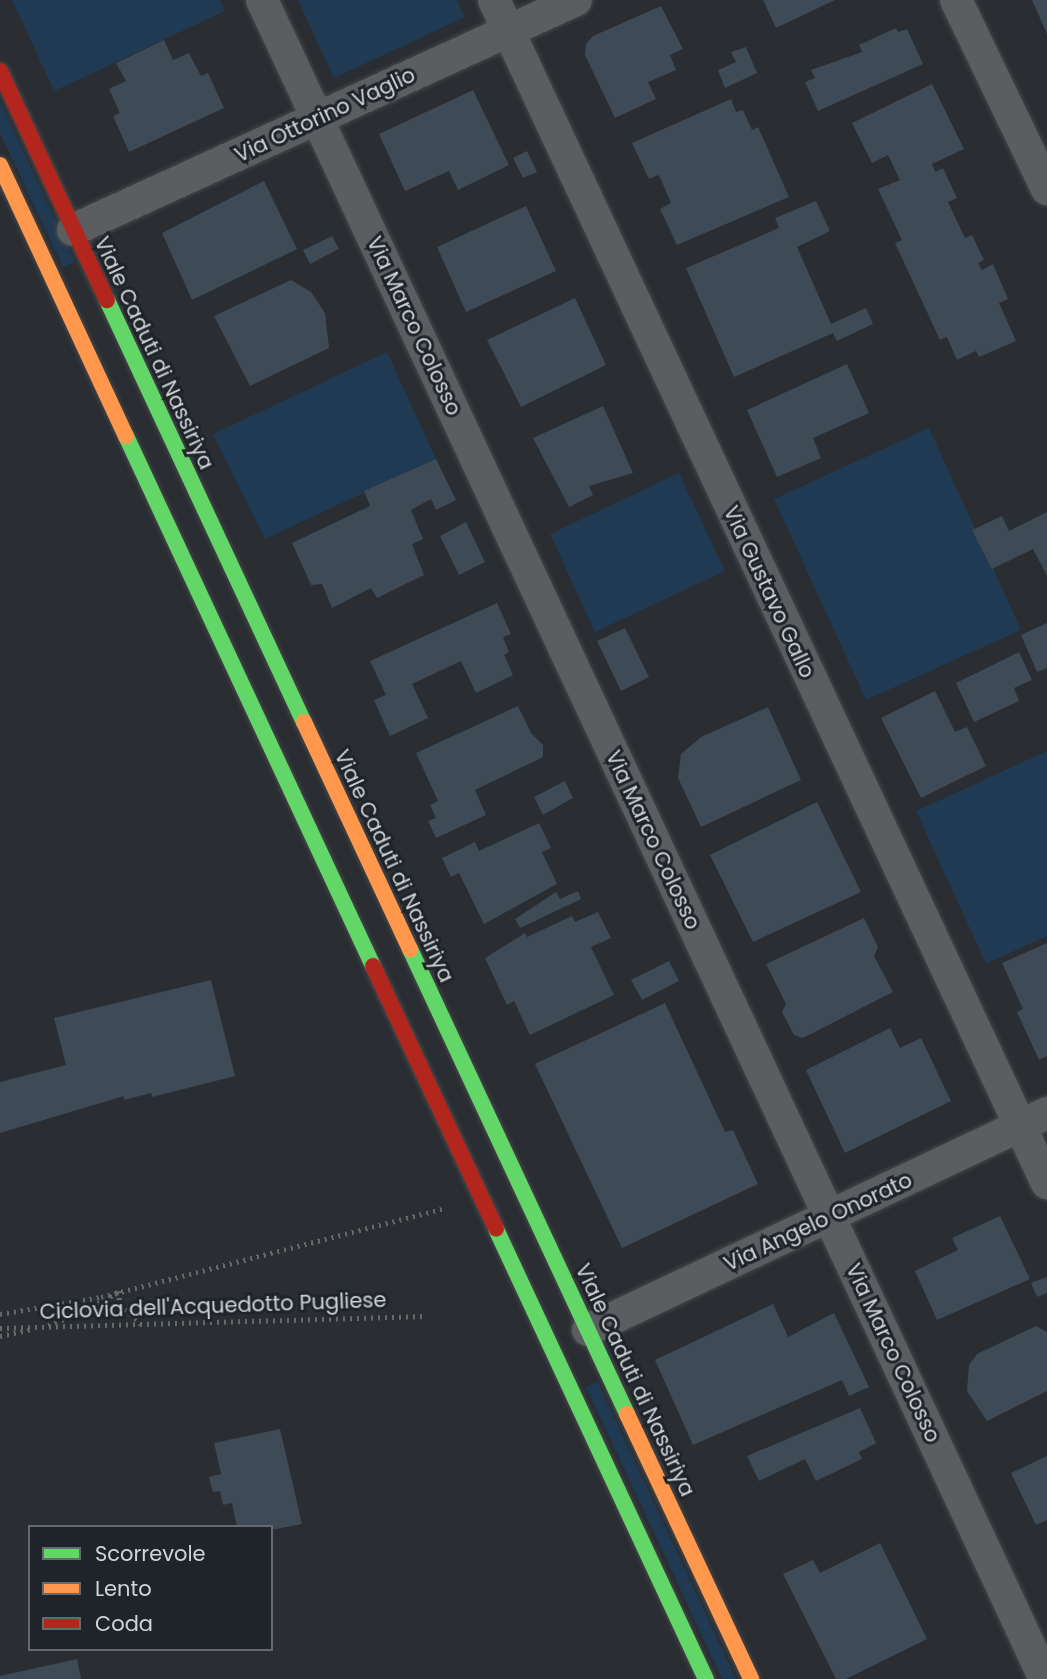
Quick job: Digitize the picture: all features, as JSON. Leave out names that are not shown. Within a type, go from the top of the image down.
[{"type":"main road","name":"Viale Caduti di Nassiriya","points":[[0,71],[751,1679]]},
{"type":"main road","points":[[0,165],[706,1679]]},
{"type":"street","name":"Via Marco Colosso","points":[[262,0],[1045,1679]]},
{"type":"street","name":"Via Gustavo Gallo","points":[[494,0],[1034,1120],[1047,1183]]},
{"type":"street","name":"Via Ottorino Vaglio","points":[[74,230],[576,0]]},
{"type":"street","points":[[956,0],[1047,190]]},
{"type":"street","name":"Via Angelo Onorato","points":[[588,1330],[1034,1120]]},
{"type":"path","points":[[0,1314],[120,1291],[482,1197]]},
{"type":"path","points":[[120,1291],[120,1304],[141,1324]]},
{"type":"path","points":[[0,1336],[42,1327],[86,1311],[120,1291]]},
{"type":"path","name":"Ciclovia dell'Acquedotto Pugliese","points":[[0,1328],[426,1316]]},
{"type":"shaded area","points":[[12,0],[220,0],[225,11],[54,91]]},
{"type":"shaded area","points":[[298,0],[457,0],[465,17],[334,78]]},
{"type":"shaded area","points":[[0,101],[75,262],[63,267],[0,133]]},
{"type":"shaded area","points":[[387,352],[436,459],[265,539],[213,434]]},
{"type":"shaded area","points":[[929,428],[1021,630],[866,700],[774,499]]},
{"type":"shaded area","points":[[679,473],[725,571],[595,632],[550,534]]},
{"type":"shaded area","points":[[1047,751],[1047,936],[986,964],[916,811]]},
{"type":"shaded area","points":[[598,1382],[736,1679],[722,1679],[586,1387]]},
{"type":"building","points":[[763,0],[835,0],[776,28]]},
{"type":"building","points":[[1032,0],[1047,0],[1047,34]]},
{"type":"building","points":[[661,6],[683,49],[670,55],[676,70],[648,82],[656,99],[615,118],[585,55],[586,44],[593,36]]},
{"type":"building","points":[[896,28],[898,32],[907,29],[923,64],[818,111],[805,82],[815,78],[811,70],[862,52],[859,45]]},
{"type":"building","points":[[164,40],[173,60],[189,53],[201,76],[208,73],[224,108],[129,152],[113,116],[120,113],[109,89],[126,81],[116,63]]},
{"type":"building","points":[[746,47],[757,73],[725,88],[718,70],[736,62],[731,52]]},
{"type":"building","points":[[932,84],[964,149],[932,164],[935,172],[943,168],[957,198],[948,202],[965,238],[972,235],[984,260],[978,263],[982,270],[993,264],[1008,299],[999,303],[1016,341],[979,357],[976,351],[957,360],[947,337],[940,340],[895,243],[902,240],[878,189],[900,180],[888,155],[872,163],[852,123]]},
{"type":"building","points":[[473,90],[509,165],[458,190],[449,171],[405,191],[379,134]]},
{"type":"building","points":[[731,99],[736,112],[743,110],[752,130],[758,127],[789,197],[677,245],[660,209],[671,203],[659,175],[649,179],[632,143]]},
{"type":"building","points":[[527,151],[537,172],[523,178],[513,158]]},
{"type":"building","points":[[264,181],[297,249],[192,300],[162,233]]},
{"type":"building","points":[[816,201],[830,231],[797,247],[831,324],[866,308],[873,324],[837,341],[833,333],[734,377],[686,268],[779,228],[775,218]]},
{"type":"building","points":[[526,206],[556,271],[466,312],[437,247]]},
{"type":"building","points":[[332,236],[339,249],[310,264],[303,250]]},
{"type":"building","points":[[291,280],[311,292],[325,313],[329,348],[250,386],[214,316]]},
{"type":"building","points":[[575,298],[606,365],[521,407],[487,340]]},
{"type":"building","points":[[847,364],[869,413],[813,438],[821,458],[777,477],[747,410]]},
{"type":"building","points":[[603,406],[633,473],[589,486],[593,495],[569,507],[533,438]]},
{"type":"building","points":[[436,459],[456,500],[436,510],[431,499],[411,510],[423,539],[412,544],[424,575],[377,598],[371,588],[332,608],[322,584],[311,585],[292,543],[370,506],[364,491]]},
{"type":"building","points":[[1047,512],[1047,576],[1033,549],[992,569],[972,530],[1002,516],[1009,531]]},
{"type":"building","points":[[466,522],[485,562],[459,575],[440,536]]},
{"type":"building","points":[[497,603],[511,634],[503,637],[509,652],[504,655],[513,675],[476,693],[461,661],[412,684],[428,718],[390,736],[374,700],[386,695],[370,661]]},
{"type":"building","points":[[1047,623],[1047,668],[1037,672],[1021,635]]},
{"type":"building","points":[[625,628],[649,677],[621,691],[597,641]]},
{"type":"building","points":[[1019,652],[1032,680],[1014,688],[1019,701],[974,722],[956,683]]},
{"type":"building","points":[[935,691],[955,732],[967,727],[986,766],[921,798],[881,718]]},
{"type":"building","points":[[518,706],[531,733],[543,745],[543,757],[475,790],[486,815],[436,838],[428,821],[436,818],[430,805],[438,801],[416,753]]},
{"type":"building","points":[[768,707],[801,780],[701,827],[678,778],[681,754],[701,737]]},
{"type":"building","points":[[565,781],[573,798],[543,815],[534,797]]},
{"type":"building","points":[[817,802],[861,892],[753,942],[710,855]]},
{"type":"building","points":[[539,823],[551,848],[542,852],[557,884],[484,924],[459,873],[451,877],[442,858],[475,842],[479,851]]},
{"type":"building","points":[[578,891],[581,899],[520,928],[515,919],[556,892],[560,899]]},
{"type":"building","points":[[598,912],[611,938],[591,947],[614,995],[530,1035],[514,1001],[507,1005],[485,958],[525,933],[527,937],[572,916],[575,922]]},
{"type":"building","points":[[864,918],[878,947],[874,956],[893,992],[803,1038],[794,1035],[782,1012],[786,1004],[766,964]]},
{"type":"building","points":[[1047,943],[1047,1056],[1039,1060],[1017,1012],[1023,1009],[1002,963]]},
{"type":"building","points":[[669,961],[679,981],[642,1000],[631,980]]},
{"type":"building","points":[[211,980],[235,1076],[152,1097],[151,1093],[124,1100],[124,1096],[0,1133],[0,1082],[66,1065],[54,1018]]},
{"type":"building","points":[[665,1003],[725,1132],[733,1130],[758,1184],[622,1248],[535,1064]]},
{"type":"building","points":[[890,1028],[900,1048],[921,1038],[951,1101],[845,1153],[806,1070]]},
{"type":"building","points":[[1000,1216],[1030,1279],[937,1320],[915,1271],[958,1250],[952,1238]]},
{"type":"building","points":[[1047,1277],[1047,1293],[1037,1297],[1031,1283]]},
{"type":"building","points":[[773,1304],[788,1337],[834,1313],[869,1387],[849,1396],[842,1380],[693,1445],[655,1360]]},
{"type":"building","points":[[1036,1326],[1047,1332],[1047,1391],[987,1421],[967,1391],[969,1365],[977,1354]]},
{"type":"building","points":[[860,1408],[876,1443],[859,1452],[862,1459],[816,1481],[805,1459],[759,1481],[747,1456]]},
{"type":"building","points":[[280,1429],[302,1524],[273,1530],[273,1525],[237,1525],[232,1503],[223,1505],[220,1491],[213,1492],[209,1477],[221,1474],[214,1443]]},
{"type":"building","points":[[1047,1456],[1047,1520],[1036,1525],[1011,1473]]},
{"type":"building","points":[[880,1543],[927,1639],[846,1679],[836,1679],[783,1574],[813,1560],[820,1573]]},
{"type":"building","points":[[77,1659],[81,1679],[0,1679],[0,1676]]},
{"type":"traffic: fast","points":[[107,300],[304,722]]},
{"type":"traffic: fast","points":[[126,436],[373,966]]},
{"type":"traffic: fast","points":[[410,949],[627,1414]]},
{"type":"traffic: fast","points":[[496,1229],[706,1679]]},
{"type":"traffic: slow","points":[[0,165],[126,436]]},
{"type":"traffic: slow","points":[[304,722],[410,949]]},
{"type":"traffic: slow","points":[[627,1414],[751,1679]]},
{"type":"traffic: jam","points":[[0,71],[107,300]]},
{"type":"traffic: jam","points":[[373,966],[496,1229]]}]
